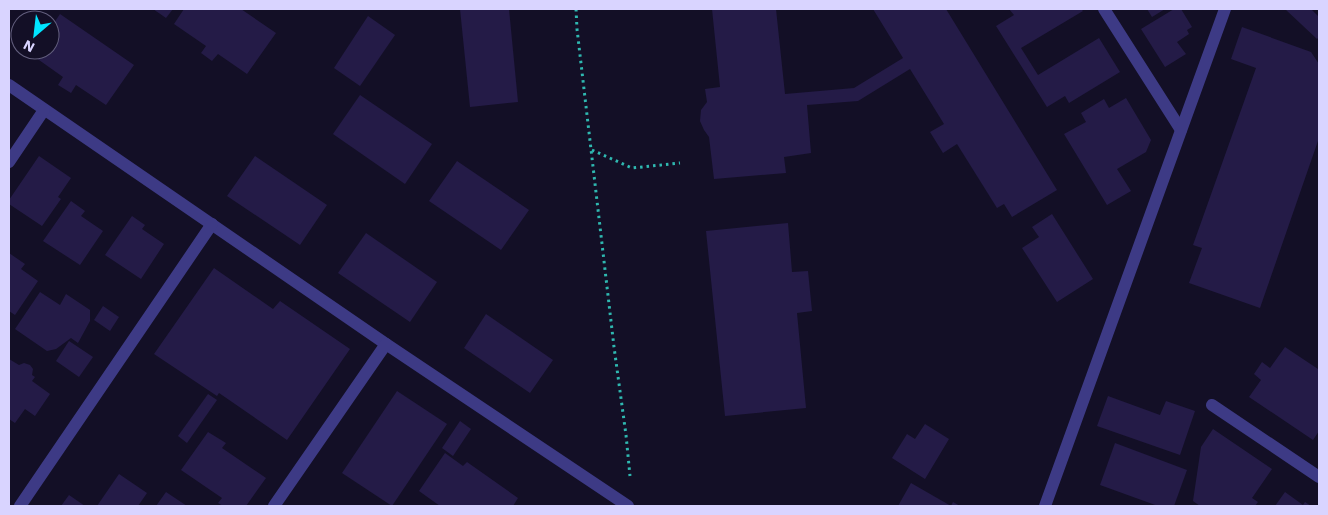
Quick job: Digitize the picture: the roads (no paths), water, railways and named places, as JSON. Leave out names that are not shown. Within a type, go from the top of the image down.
[{"type":"street","points":[[1104,9],[1181,130]]},
{"type":"street","points":[[1045,506],[1225,9]]},
{"type":"street","points":[[9,85],[386,344],[628,506]]},
{"type":"street","points":[[9,162],[44,110]]},
{"type":"street","points":[[20,506],[212,224]]},
{"type":"street","points":[[274,506],[386,344]]},
{"type":"street","points":[[1212,405],[1319,477]]}]
